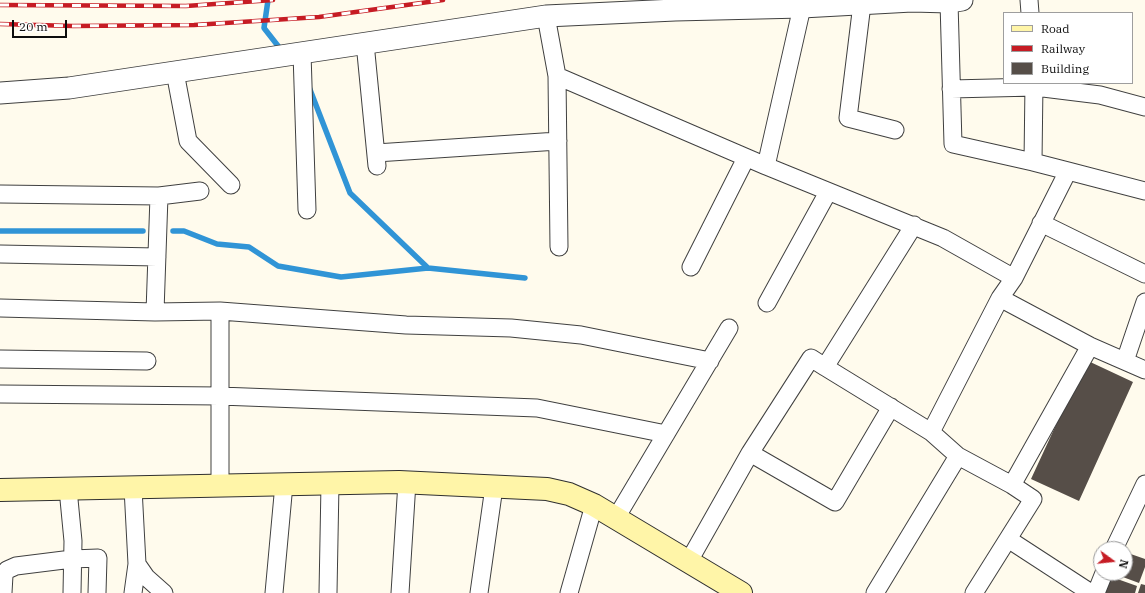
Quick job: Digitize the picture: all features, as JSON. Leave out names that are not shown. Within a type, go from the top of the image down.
[{"type":"main road","points":[[0,490],[407,482],[547,489],[569,494],[594,505],[741,593]]},
{"type":"street","points":[[1029,0],[1030,12]]},
{"type":"street","points":[[0,93],[69,88],[546,16],[675,10],[802,7],[912,1],[955,1],[951,89],[953,144],[1033,162],[1145,191]]},
{"type":"street","points":[[862,4],[848,118],[895,130]]},
{"type":"street","points":[[766,166],[802,7]]},
{"type":"street","points":[[546,16],[557,76],[559,247]]},
{"type":"street","points":[[366,43],[376,159],[558,141]]},
{"type":"street","points":[[302,53],[307,210]]},
{"type":"street","points":[[176,72],[188,141],[232,184]]},
{"type":"street","points":[[557,76],[746,158],[828,192],[914,225],[943,238],[1014,278]]},
{"type":"street","points":[[951,89],[1034,85],[1100,95],[1145,107]]},
{"type":"street","points":[[1033,162],[1034,85]]},
{"type":"street","points":[[691,267],[746,158]]},
{"type":"street","points":[[931,432],[1000,298],[1014,278],[1068,171]]},
{"type":"street","points":[[0,194],[159,196],[200,190]]},
{"type":"street","points":[[767,303],[828,192]]},
{"type":"street","points":[[155,312],[159,196]]},
{"type":"street","points":[[1041,224],[1145,274]]},
{"type":"street","points":[[825,367],[914,225]]},
{"type":"street","points":[[0,254],[157,257]]},
{"type":"street","points":[[1000,298],[1090,346],[1145,370]]},
{"type":"street","points":[[1125,361],[1145,302]]},
{"type":"street","points":[[0,308],[155,312],[220,311],[406,325],[511,328],[581,335],[710,360]]},
{"type":"street","points":[[220,311],[220,486]]},
{"type":"street","points":[[616,518],[729,328]]},
{"type":"street","points":[[1012,485],[1090,346]]},
{"type":"street","points":[[689,561],[750,453],[811,358],[931,432],[958,456],[1012,485],[1033,499],[974,593]]},
{"type":"street","points":[[0,360],[147,360]]},
{"type":"street","points":[[0,394],[220,396],[537,408],[666,434]]},
{"type":"street","points":[[750,453],[835,502],[891,407]]},
{"type":"street","points":[[875,593],[958,456]]},
{"type":"street","points":[[400,593],[407,482]]},
{"type":"street","points":[[274,593],[284,484]]},
{"type":"street","points":[[328,593],[330,484]]},
{"type":"street","points":[[1118,541],[1145,484]]},
{"type":"street","points":[[479,593],[494,486]]},
{"type":"street","points":[[133,488],[137,564],[133,593]]},
{"type":"street","points":[[68,489],[72,541],[72,593]]},
{"type":"street","points":[[569,593],[594,505]]},
{"type":"street","points":[[1008,539],[1090,593]]},
{"type":"street","points":[[3,593],[4,575],[7,570],[16,566],[72,559],[98,558],[97,593]]},
{"type":"street","points":[[137,564],[146,577],[164,593]]},
{"type":"street","points":[[1096,593],[1101,581]]},
{"type":"building","points":[[1086,360],[1133,382],[1079,501],[1031,479]]},
{"type":"building","points":[[1133,555],[1145,559],[1145,567],[1139,583],[1133,581]]},
{"type":"building","points":[[1104,581],[1123,581],[1137,586],[1135,593],[1100,593]]},
{"type":"building","points":[[1141,584],[1145,585],[1145,593],[1138,593]]},
{"type":"waterway","points":[[268,0],[264,28],[282,51]]},
{"type":"waterway","points":[[309,87],[350,193],[428,268]]},
{"type":"waterway","points":[[0,231],[143,231]]},
{"type":"waterway","points":[[173,231],[184,231],[217,244],[249,247],[278,266],[341,277],[428,268],[525,278]]},
{"type":"railway","points":[[0,5],[186,6],[273,0]]},
{"type":"railway","points":[[0,24],[73,26],[194,25],[319,17],[443,0]]}]
